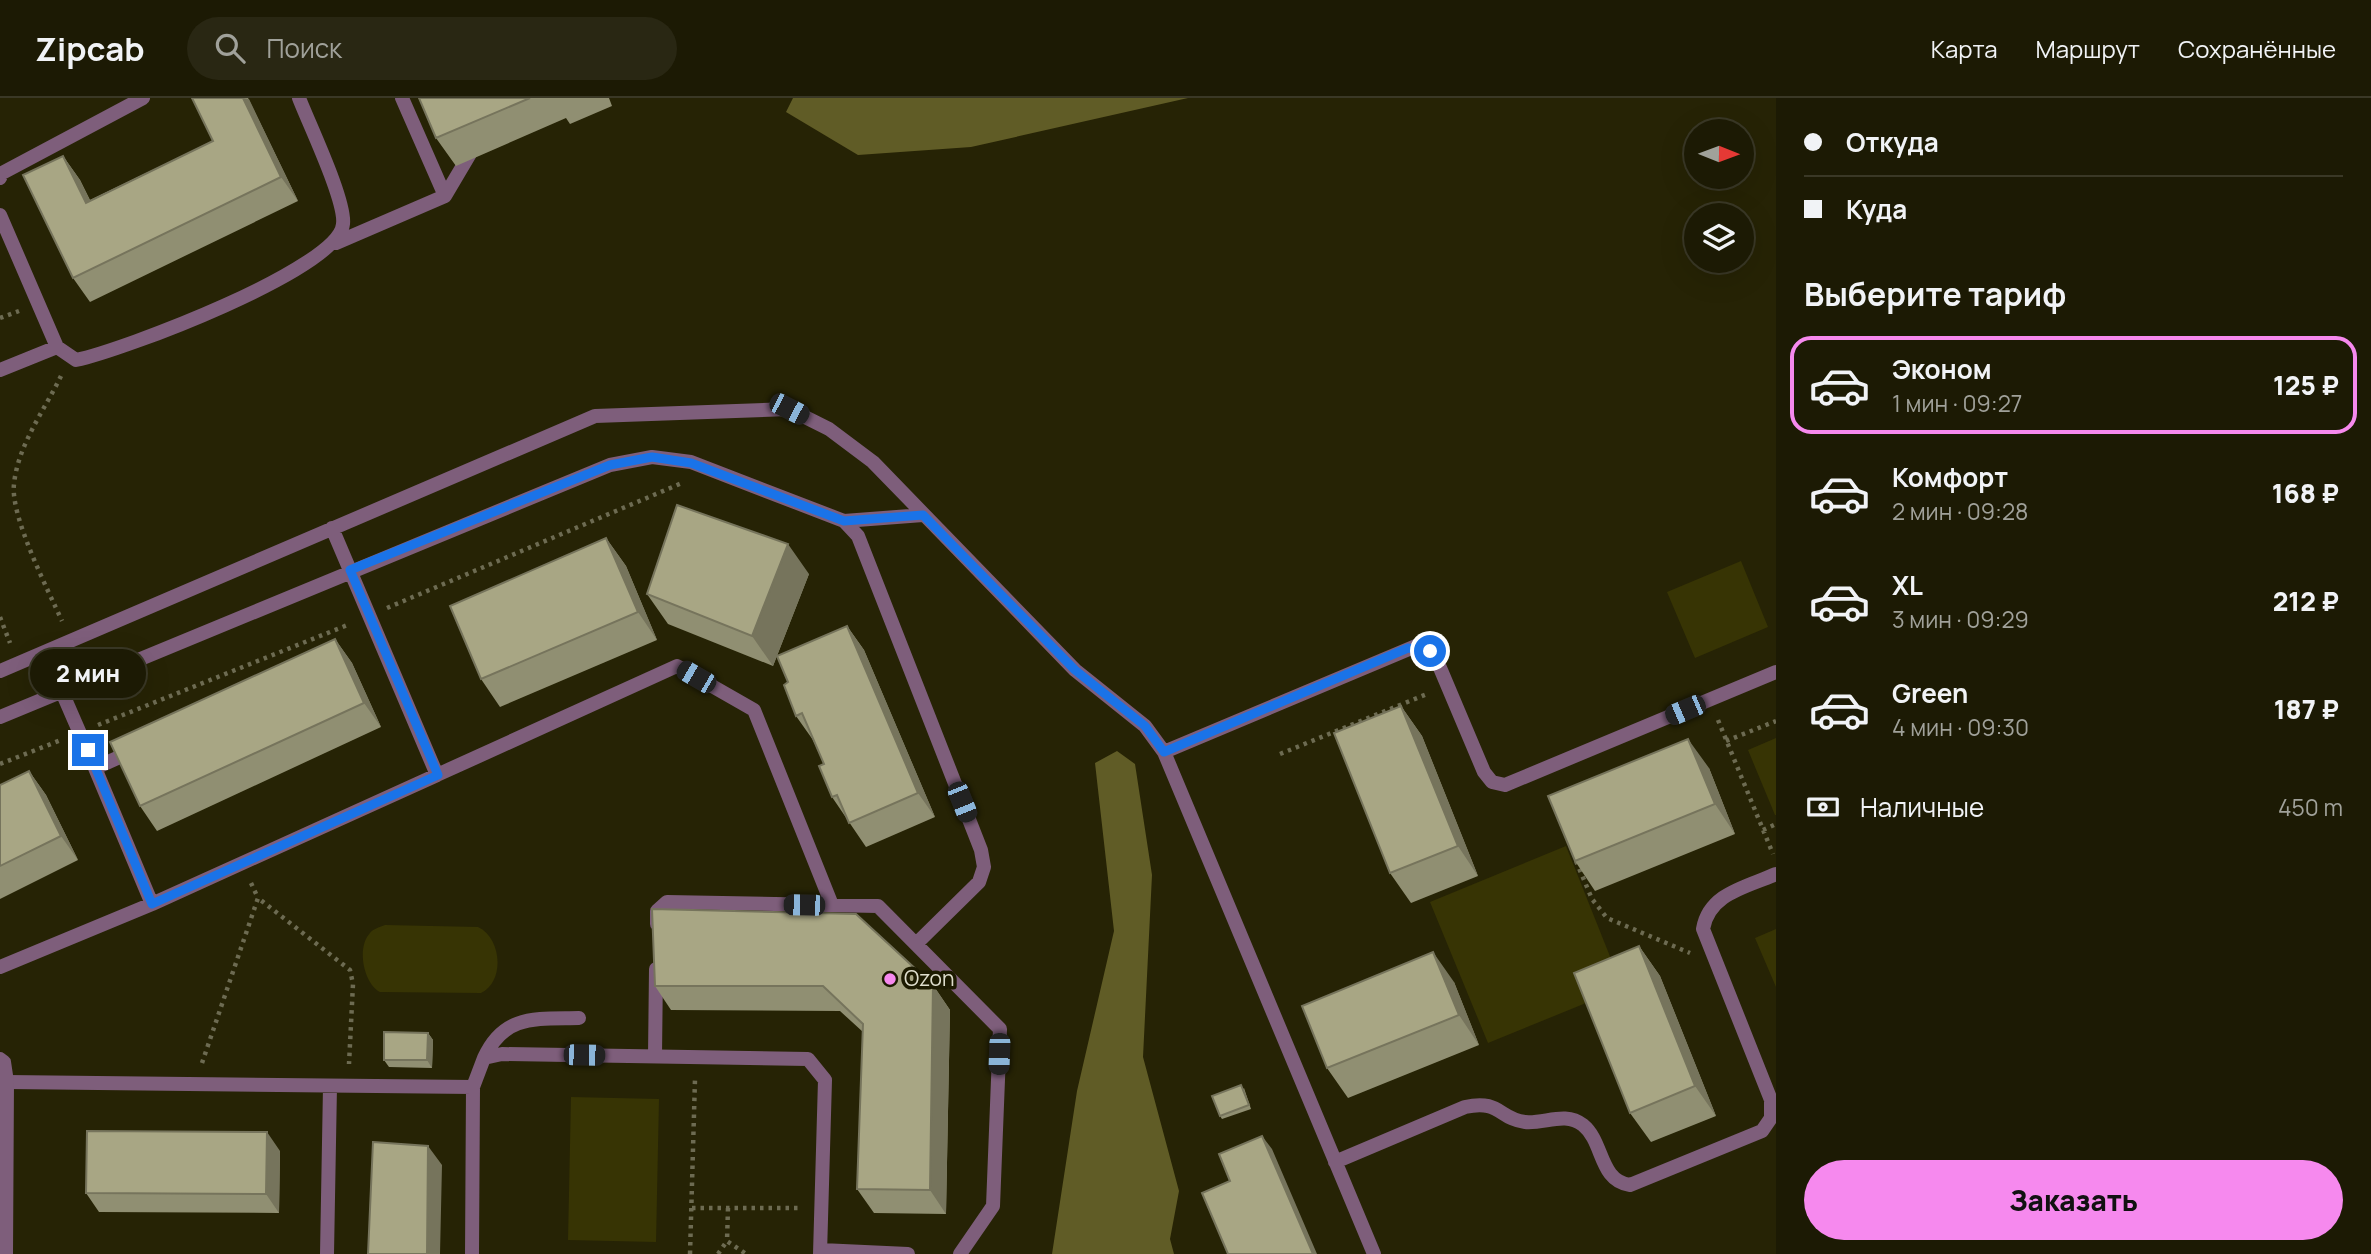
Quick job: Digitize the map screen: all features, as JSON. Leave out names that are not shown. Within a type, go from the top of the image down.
[{"type":"street","points":[[0,178],[2,173],[143,98]]},
{"type":"street","points":[[299,98],[340,205],[344,225],[336,243]]},
{"type":"street","points":[[402,98],[445,195]]},
{"type":"street","points":[[0,215],[57,346],[76,360],[103,355],[244,299],[336,243],[445,195],[484,131]]},
{"type":"street","points":[[0,370],[57,346]]},
{"type":"street","points":[[0,671],[595,416],[789,409],[851,444],[873,462],[1075,670],[1145,726],[1164,752],[1374,1254]]},
{"type":"street","points":[[0,717],[350,570],[610,465],[652,457],[691,463],[844,521],[923,515]]},
{"type":"street","points":[[844,521],[858,536],[981,850],[984,867],[979,882],[916,944]]},
{"type":"street","points":[[332,528],[438,775]]},
{"type":"street","points":[[1164,752],[1408,648],[1430,651],[1435,656],[1484,772],[1492,782],[1505,785],[1776,672]]},
{"type":"street","points":[[0,967],[152,904],[677,666],[754,710],[832,905]]},
{"type":"street","points":[[62,692],[152,904]]},
{"type":"street","points":[[96,768],[146,745]]},
{"type":"street","points":[[1335,1162],[1465,1107],[1480,1105],[1494,1106],[1521,1121],[1565,1118],[1578,1122],[1593,1135],[1608,1171],[1615,1180],[1630,1185],[1762,1131],[1771,1118],[1771,1100],[1713,962],[1703,929],[1710,907],[1718,899],[1776,874]]},
{"type":"street","points":[[655,1056],[657,911],[667,902],[878,906],[1000,1029],[993,1206],[960,1254]]},
{"type":"street","points":[[472,1254],[473,1087],[484,1058],[493,1039],[508,1027],[532,1019],[579,1018]]},
{"type":"street","points":[[484,1058],[502,1054],[808,1059],[825,1080],[820,1252],[908,1254]]},
{"type":"street","points":[[0,1059],[4,1062],[7,1082],[6,1254]]},
{"type":"street","points":[[7,1082],[473,1087]]},
{"type":"street","points":[[327,1254],[330,1086]]},
{"type":"path","points":[[70,641],[23,528],[13,486],[22,451],[71,356]]},
{"type":"path","points":[[0,617],[18,663]]},
{"type":"path","points":[[1280,754],[1448,686]]},
{"type":"path","points":[[1709,700],[1776,861]]},
{"type":"path","points":[[1726,741],[1776,721]]},
{"type":"path","points":[[1763,830],[1776,824]]},
{"type":"path","points":[[1571,848],[1592,899],[1607,918],[1713,962]]},
{"type":"path","points":[[194,1084],[258,898],[350,971],[354,984],[348,1086]]},
{"type":"path","points":[[690,1254],[695,1057]]},
{"type":"path","points":[[692,1208],[822,1209]]},
{"type":"path","points":[[718,1254],[727,1241],[728,1208]]},
{"type":"path","points":[[727,1241],[746,1254]]},
{"type":"shaded area","points":[[793,98],[1188,98],[971,147],[858,155],[786,112]]},
{"type":"shaded area","points":[[1741,561],[1768,627],[1695,658],[1667,592]]},
{"type":"shaded area","points":[[1776,738],[1776,815],[1775,815],[1748,750]]},
{"type":"shaded area","points":[[1117,751],[1135,764],[1152,875],[1143,1057],[1179,1191],[1170,1239],[1174,1254],[1052,1254],[1077,1091],[1114,931],[1095,763]]},
{"type":"shaded area","points":[[1566,846],[1621,984],[1585,999],[1586,1003],[1488,1043],[1430,902]]},
{"type":"shaded area","points":[[385,925],[478,927],[492,940],[496,950],[497,970],[494,980],[481,993],[380,992],[374,988],[366,974],[363,947],[371,932]]},
{"type":"shaded area","points":[[1776,929],[1776,987],[1755,938]]},
{"type":"shaded area","points":[[571,1097],[659,1099],[656,1242],[568,1240]]},
{"type":"building","points":[[192,98],[243,98],[281,177],[73,278],[23,175],[63,156],[86,203],[213,141]]},
{"type":"building","points":[[419,98],[530,98],[436,138]]},
{"type":"building","points":[[677,505],[788,544],[752,636],[647,594]]},
{"type":"building","points":[[606,538],[638,612],[481,679],[450,606]]},
{"type":"building","points":[[847,626],[918,793],[849,823],[837,795],[832,797],[819,766],[824,764],[802,713],[796,716],[784,685],[788,682],[777,656]]},
{"type":"building","points":[[335,639],[364,703],[140,806],[110,742]]},
{"type":"building","points":[[1401,706],[1458,846],[1390,873],[1334,733]]},
{"type":"building","points":[[1688,739],[1715,804],[1575,861],[1548,796]]},
{"type":"building","points":[[29,771],[61,836],[0,866],[0,785]]},
{"type":"building","points":[[652,909],[856,914],[933,985],[930,1190],[857,1189],[863,1024],[823,986],[655,986]]},
{"type":"building","points":[[1639,946],[1695,1086],[1630,1113],[1574,973]]},
{"type":"building","points":[[1433,952],[1459,1015],[1327,1068],[1302,1006]]},
{"type":"building","points":[[384,1032],[428,1033],[427,1060],[384,1060]]},
{"type":"building","points":[[1241,1085],[1249,1105],[1220,1116],[1212,1096]]},
{"type":"building","points":[[87,1131],[267,1132],[266,1194],[86,1193]]},
{"type":"building","points":[[1262,1136],[1313,1254],[1228,1254],[1202,1193],[1230,1181],[1219,1154]]},
{"type":"building","points":[[373,1142],[428,1146],[427,1254],[368,1254]]},
{"type":"place","name":"Ozon","points":[[890,979]]},
{"type":"route","points":[[88,750],[152,904],[438,775],[350,570],[610,465],[652,457],[691,463],[844,521],[923,515],[1075,670],[1145,726],[1164,752],[1408,648],[1416,646],[1430,651]]}]
